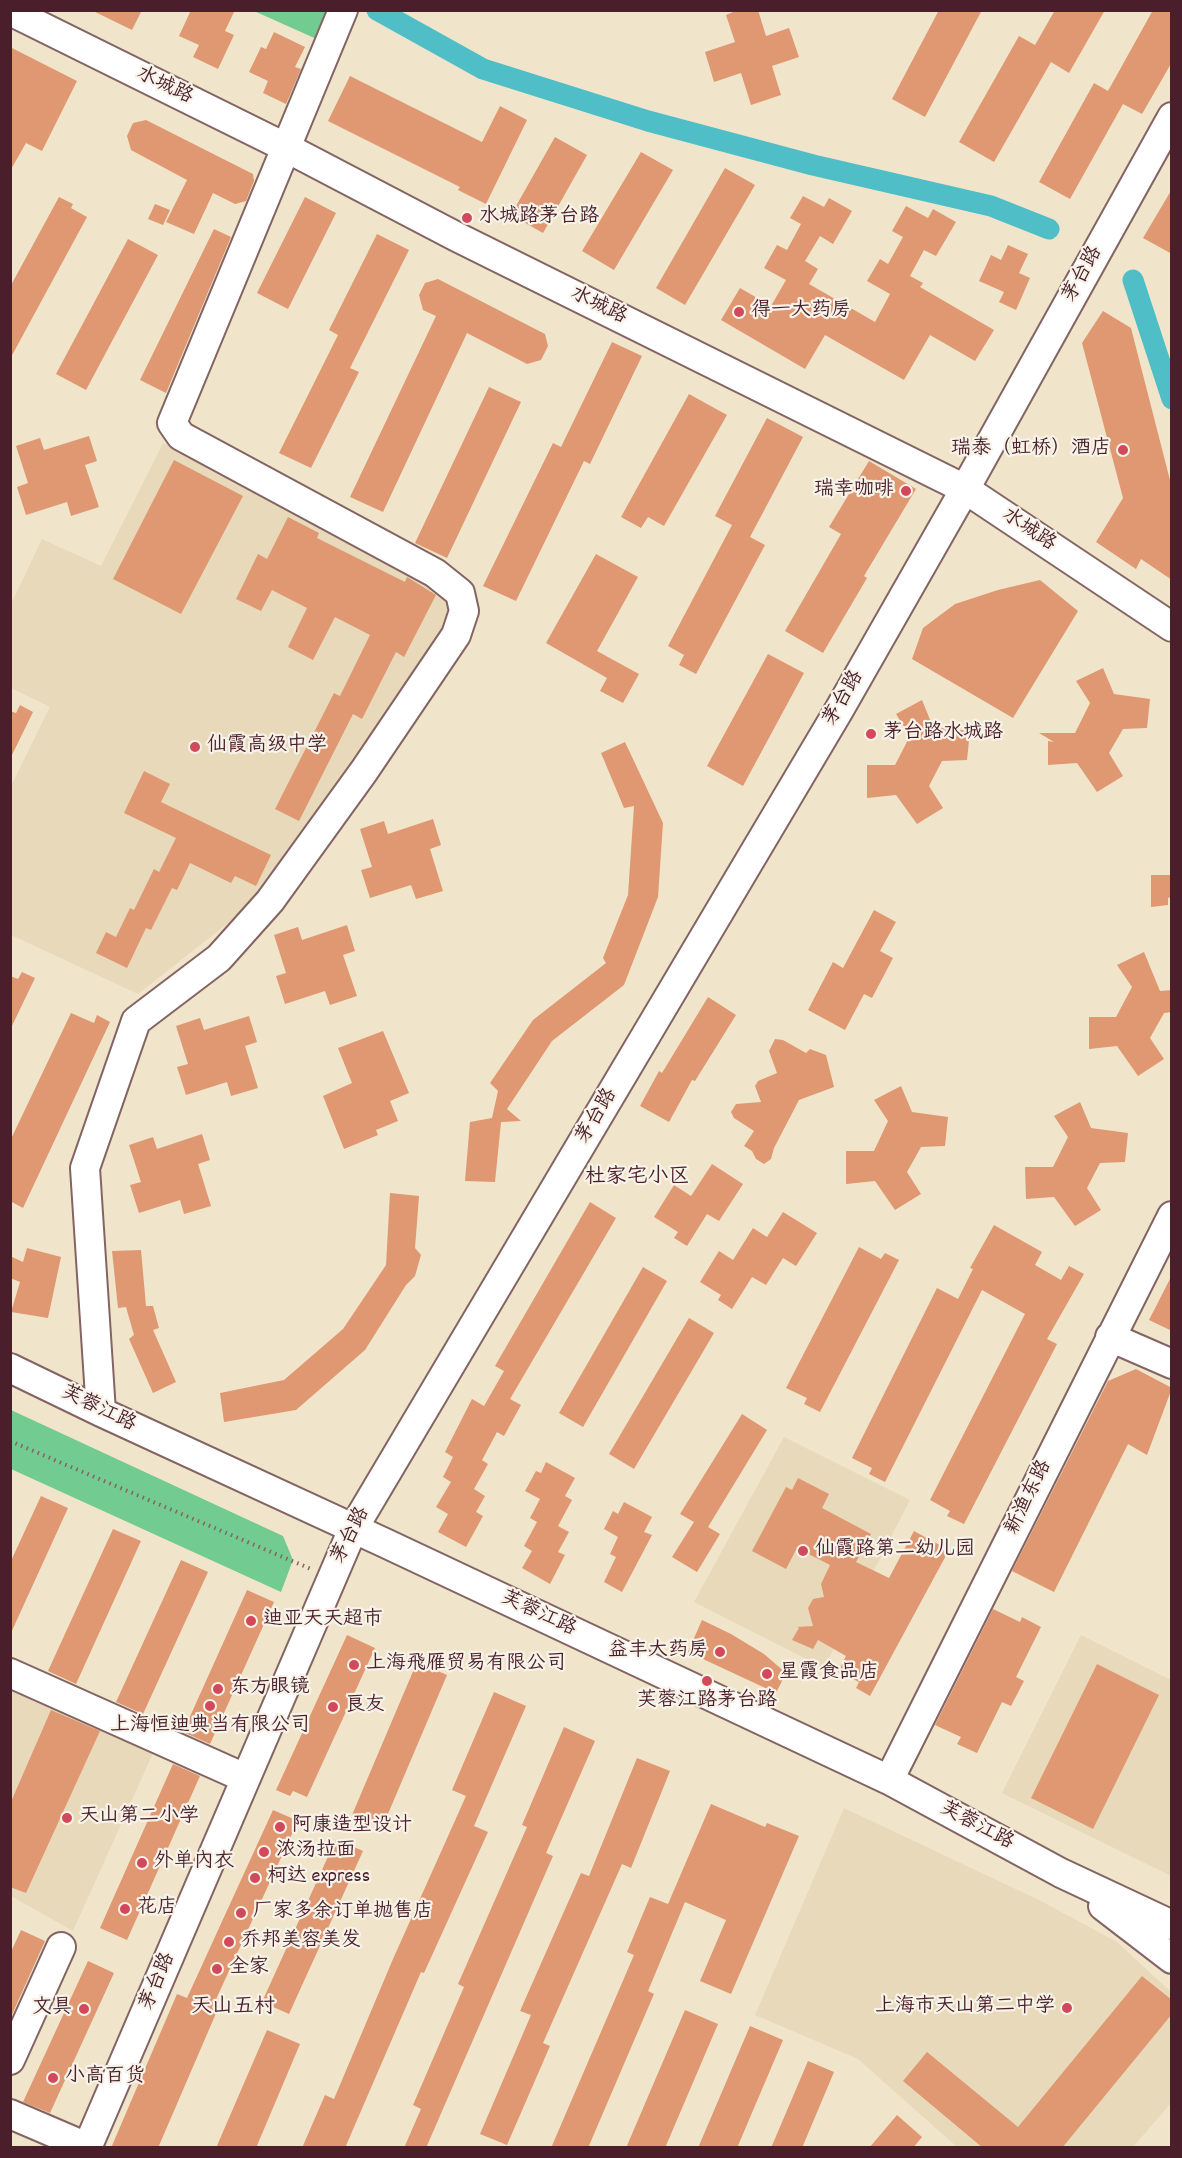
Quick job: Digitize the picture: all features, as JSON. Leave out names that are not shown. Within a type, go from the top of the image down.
[{"type":"street","points":[[101,1412],[85,1168],[136,1021],[219,958],[270,901],[438,663],[456,635],[464,611],[460,593],[435,573],[181,436],[172,423],[343,10]]},
{"type":"street","name":"水城路","points":[[10,11],[285,147],[457,237],[965,489],[1172,627]]},
{"type":"street","name":"茅台路","points":[[87,2147],[353,1529],[833,720],[965,489],[1172,117]]},
{"type":"street","name":"新渔东路","points":[[889,1780],[1172,1216]]},
{"type":"street","points":[[1110,1337],[1172,1364]]},
{"type":"street","name":"芙蓉江路","points":[[10,1368],[889,1780],[1061,1873],[1172,1925]]},
{"type":"street","points":[[10,1673],[245,1778]]},
{"type":"street","name":"芙蓉江路","points":[[1061,1873],[1172,1959]]},
{"type":"street","points":[[10,2060],[61,1947]]},
{"type":"street","points":[[10,2114],[87,2147]]},
{"type":"path","points":[[10,1441],[282,1555],[330,1579]]},
{"type":"shaded area","name":"仙霞高级中学","points":[[163,443],[448,591],[453,617],[246,909],[138,994],[11,935],[10,788],[50,707],[11,688],[11,604],[42,539],[101,566]]},
{"type":"shaded area","name":"仙霞路第二幼儿园","points":[[784,1437],[910,1500],[824,1668],[694,1602]]},
{"type":"shaded area","points":[[1081,1635],[1171,1680],[1171,1876],[1002,1793]]},
{"type":"shaded area","name":"天山第二小学","points":[[11,1673],[159,1740],[73,1931],[11,1896]]},
{"type":"shaded area","points":[[844,1808],[1039,1900],[1117,1942],[1171,1992],[1171,2103],[1133,2147],[957,2147],[858,2059],[755,2015]]},
{"type":"green space","points":[[254,11],[333,11],[321,41]]},
{"type":"green space","points":[[11,1410],[283,1536],[293,1560],[281,1592],[11,1469]]},
{"type":"building","points":[[91,10],[142,10],[132,30]]},
{"type":"building","points":[[191,10],[235,10],[225,31],[234,35],[218,69],[193,57],[199,45],[179,36]]},
{"type":"building","points":[[738,10],[758,10],[766,36],[789,28],[799,57],[772,66],[781,95],[751,105],[741,73],[714,82],[705,52],[735,42],[726,15]]},
{"type":"building","points":[[939,10],[982,10],[925,117],[892,99]]},
{"type":"building","points":[[1055,10],[1105,10],[1069,73],[1051,62],[994,162],[959,142],[1019,36],[1035,45]]},
{"type":"building","points":[[1153,10],[1172,10],[1172,62],[1142,114],[1123,104],[1070,199],[1039,182],[1094,83],[1108,91]]},
{"type":"building","points":[[274,32],[305,47],[295,67],[301,69],[286,104],[263,93],[268,81],[249,72],[261,47],[266,49]]},
{"type":"building","points":[[10,47],[77,81],[42,151],[26,143],[10,171]]},
{"type":"building","points":[[350,76],[482,142],[500,106],[527,120],[486,204],[458,190],[460,187],[328,121]]},
{"type":"building","points":[[146,120],[253,174],[254,181],[246,201],[235,204],[213,193],[194,234],[166,222],[187,180],[131,150],[127,136],[133,123]]},
{"type":"building","points":[[555,137],[587,155],[543,233],[511,215]]},
{"type":"building","points":[[641,152],[673,170],[614,270],[582,251]]},
{"type":"building","points":[[725,168],[755,185],[685,305],[656,288]]},
{"type":"building","points":[[1172,189],[1172,254],[1143,238]]},
{"type":"building","points":[[803,196],[824,207],[829,198],[852,211],[833,244],[820,236],[805,261],[818,269],[809,284],[875,322],[890,294],[867,281],[880,259],[888,264],[903,237],[892,231],[906,206],[928,218],[933,209],[956,222],[936,256],[924,250],[910,276],[923,283],[920,287],[994,330],[975,361],[930,335],[904,380],[825,335],[805,369],[721,320],[740,288],[771,306],[786,280],[764,268],[777,245],[787,250],[801,224],[790,218]]},
{"type":"building","points":[[59,197],[73,204],[71,208],[87,217],[10,359],[10,287]]},
{"type":"building","points":[[305,197],[336,213],[288,309],[257,293]]},
{"type":"building","points":[[155,204],[170,210],[163,225],[148,219]]},
{"type":"building","points":[[214,229],[231,237],[166,393],[140,380]]},
{"type":"building","points":[[377,234],[409,250],[350,368],[359,372],[311,468],[279,453],[338,335],[329,330]]},
{"type":"building","points":[[128,239],[158,255],[86,390],[56,374]]},
{"type":"building","points":[[1008,245],[1028,254],[1019,273],[1030,278],[1016,310],[999,302],[1004,292],[979,281],[991,255],[1001,260]]},
{"type":"building","points":[[438,279],[545,334],[548,346],[541,360],[527,364],[467,333],[383,512],[350,497],[436,316],[423,310],[419,295],[425,283]]},
{"type":"building","points":[[1103,311],[1131,328],[1172,488],[1172,580],[1141,559],[1136,569],[1096,542],[1123,498],[1082,343]]},
{"type":"building","points":[[612,342],[642,356],[590,464],[584,461],[516,601],[483,586],[553,443],[561,447]]},
{"type":"building","points":[[489,387],[521,402],[447,558],[415,543]]},
{"type":"building","points":[[689,394],[727,415],[664,526],[648,517],[641,528],[621,517]]},
{"type":"building","points":[[767,418],[803,437],[750,537],[765,545],[696,674],[679,665],[684,655],[668,646],[732,525],[715,516]]},
{"type":"building","points":[[89,436],[97,461],[85,465],[99,507],[71,516],[67,502],[26,515],[17,487],[28,483],[16,446],[40,438],[44,450]]},
{"type":"building","points":[[174,460],[243,496],[181,614],[113,579]]},
{"type":"building","points":[[869,461],[916,489],[864,576],[867,578],[823,653],[785,631],[841,534],[829,527]]},
{"type":"building","points":[[288,517],[319,533],[317,538],[405,582],[407,577],[436,595],[404,657],[396,652],[362,719],[353,714],[299,821],[275,809],[334,693],[340,696],[370,635],[335,617],[313,660],[288,647],[307,608],[272,590],[261,611],[236,599],[258,554],[267,559]]},
{"type":"building","points":[[596,554],[638,577],[597,651],[639,674],[623,703],[600,691],[607,678],[546,643]]},
{"type":"building","points":[[1040,580],[1078,611],[1013,718],[912,659],[923,628],[955,604]]},
{"type":"building","points":[[768,654],[804,673],[743,786],[707,766]]},
{"type":"building","points":[[1103,668],[1114,694],[1150,699],[1147,728],[1123,729],[1109,753],[1123,776],[1097,792],[1077,763],[1048,765],[1048,741],[1054,742],[1039,733],[1075,733],[1090,703],[1076,681]]},
{"type":"building","points":[[922,700],[933,727],[970,731],[967,760],[942,761],[929,786],[943,808],[917,824],[896,795],[867,798],[867,765],[895,765],[910,736],[896,714]]},
{"type":"building","points":[[20,705],[33,712],[10,759],[10,711],[16,713]]},
{"type":"building","points":[[625,742],[663,823],[658,897],[624,985],[552,1041],[507,1109],[521,1121],[501,1122],[495,1182],[465,1181],[470,1122],[492,1118],[498,1091],[490,1083],[533,1020],[606,963],[603,958],[628,895],[634,806],[624,808],[601,753]]},
{"type":"building","points":[[144,771],[170,784],[161,802],[271,855],[256,886],[235,876],[231,883],[190,863],[177,890],[172,888],[151,930],[146,928],[127,968],[96,953],[106,932],[116,937],[130,908],[134,910],[154,869],[159,872],[176,838],[124,813]]},
{"type":"building","points":[[433,819],[441,845],[430,849],[443,891],[416,899],[411,885],[370,898],[361,870],[372,867],[360,829],[384,821],[388,834]]},
{"type":"building","points":[[1151,875],[1172,875],[1172,897],[1168,898],[1168,905],[1151,907]]},
{"type":"building","points":[[874,910],[896,922],[880,951],[893,958],[872,998],[864,994],[845,1030],[808,1010],[833,962],[843,968]]},
{"type":"building","points":[[347,925],[355,951],[343,955],[357,996],[330,1005],[325,991],[285,1004],[276,976],[286,973],[274,935],[298,927],[302,940]]},
{"type":"building","points":[[1144,952],[1160,991],[1172,990],[1172,1012],[1164,1013],[1150,1038],[1164,1059],[1138,1076],[1117,1046],[1089,1049],[1089,1017],[1116,1017],[1132,987],[1117,965]]},
{"type":"building","points":[[22,972],[35,978],[10,1030],[10,976],[18,979]]},
{"type":"building","points":[[708,997],[736,1015],[695,1081],[692,1080],[669,1122],[640,1106],[659,1071],[662,1073]]},
{"type":"building","points":[[71,1013],[94,1023],[97,1015],[110,1022],[23,1208],[10,1201],[10,1141]]},
{"type":"building","points":[[249,1016],[257,1042],[245,1046],[258,1088],[231,1096],[227,1082],[186,1095],[177,1067],[188,1064],[176,1026],[200,1018],[204,1030]]},
{"type":"building","points":[[383,1031],[409,1093],[390,1101],[398,1121],[376,1130],[378,1135],[344,1149],[323,1096],[352,1083],[338,1048]]},
{"type":"building","points":[[775,1039],[783,1040],[806,1053],[810,1049],[826,1055],[834,1087],[799,1100],[774,1148],[771,1159],[764,1164],[744,1146],[754,1131],[734,1118],[731,1112],[736,1104],[761,1102],[755,1086],[758,1081],[777,1073],[769,1051]]},
{"type":"building","points":[[901,1086],[912,1112],[948,1117],[945,1146],[921,1147],[907,1172],[921,1194],[895,1210],[875,1181],[846,1184],[846,1151],[874,1151],[888,1121],[874,1100]]},
{"type":"building","points":[[1080,1102],[1091,1128],[1128,1133],[1125,1162],[1100,1163],[1087,1188],[1101,1210],[1075,1226],[1054,1197],[1026,1199],[1025,1167],[1053,1167],[1068,1137],[1054,1116]]},
{"type":"building","points":[[202,1134],[210,1160],[198,1164],[211,1206],[184,1214],[180,1200],[139,1213],[130,1185],[141,1182],[129,1145],[153,1137],[157,1149]]},
{"type":"building","points":[[712,1164],[743,1184],[719,1221],[707,1214],[687,1246],[674,1238],[678,1232],[654,1217],[674,1185],[691,1196]]},
{"type":"building","points":[[390,1193],[419,1196],[415,1248],[421,1255],[415,1276],[406,1285],[365,1350],[296,1410],[224,1422],[220,1393],[284,1380],[343,1329],[386,1265]]},
{"type":"building","points":[[590,1202],[616,1218],[510,1399],[521,1405],[504,1436],[497,1432],[482,1460],[488,1464],[474,1489],[485,1496],[476,1512],[483,1516],[466,1547],[438,1532],[448,1514],[436,1507],[451,1482],[443,1477],[453,1457],[445,1452],[472,1399],[484,1406],[504,1371],[495,1366]]},
{"type":"building","points":[[783,1212],[817,1233],[796,1266],[783,1258],[766,1285],[752,1277],[732,1309],[718,1300],[721,1295],[700,1282],[719,1251],[733,1260],[753,1228],[767,1237]]},
{"type":"building","points":[[994,1225],[1042,1252],[1035,1265],[1061,1280],[1069,1266],[1084,1274],[1047,1339],[1057,1344],[964,1524],[947,1516],[950,1511],[930,1500],[1025,1314],[982,1290],[885,1482],[869,1474],[872,1468],[852,1458],[937,1288],[958,1299],[973,1269],[970,1268]]},
{"type":"building","points":[[859,1247],[881,1259],[885,1253],[899,1260],[820,1412],[804,1404],[807,1398],[786,1388]]},
{"type":"building","points":[[27,1248],[61,1257],[48,1318],[11,1312],[20,1282],[10,1278],[10,1256],[23,1262]]},
{"type":"building","points":[[141,1250],[146,1306],[153,1306],[159,1328],[153,1330],[176,1382],[153,1393],[129,1339],[134,1335],[126,1307],[118,1308],[112,1251]]},
{"type":"building","points":[[643,1267],[667,1281],[583,1427],[559,1413]]},
{"type":"building","points":[[1172,1275],[1172,1331],[1149,1320]]},
{"type":"building","points":[[689,1318],[714,1333],[634,1469],[609,1454]]},
{"type":"building","points":[[1136,1369],[1172,1388],[1147,1455],[1128,1444],[1054,1592],[1012,1571],[1108,1381]]},
{"type":"building","points":[[742,1414],[767,1430],[708,1527],[720,1534],[697,1572],[672,1557],[694,1522],[680,1514]]},
{"type":"building","points":[[546,1462],[575,1478],[565,1496],[572,1500],[558,1526],[569,1532],[558,1552],[565,1555],[550,1584],[522,1568],[532,1551],[524,1546],[537,1522],[530,1518],[540,1499],[525,1491],[536,1471],[541,1473]]},
{"type":"building","points":[[798,1478],[829,1494],[822,1508],[871,1534],[856,1562],[889,1578],[914,1531],[949,1550],[870,1696],[856,1688],[859,1682],[838,1672],[846,1656],[818,1640],[813,1649],[792,1640],[799,1628],[797,1627],[813,1626],[808,1608],[813,1599],[824,1597],[821,1584],[830,1565],[797,1548],[786,1569],[752,1551],[786,1487],[792,1490]]},
{"type":"building","points":[[41,1496],[68,1508],[10,1635],[10,1563]]},
{"type":"building","points":[[624,1502],[652,1517],[644,1532],[652,1535],[622,1592],[604,1582],[616,1557],[610,1554],[618,1537],[604,1529],[613,1511],[618,1514]]},
{"type":"building","points":[[113,1529],[141,1541],[76,1684],[48,1671]]},
{"type":"building","points":[[181,1560],[208,1572],[143,1714],[116,1702]]},
{"type":"building","points":[[247,1590],[274,1602],[210,1744],[183,1732]]},
{"type":"building","points":[[993,1609],[1020,1622],[1022,1617],[1041,1627],[1016,1677],[1024,1681],[1011,1706],[1002,1702],[977,1753],[957,1744],[961,1737],[935,1725]]},
{"type":"building","points":[[702,1620],[764,1654],[786,1673],[776,1693],[688,1652]]},
{"type":"building","points":[[347,1635],[375,1648],[307,1797],[293,1791],[290,1796],[276,1790]]},
{"type":"building","points":[[417,1662],[447,1675],[382,1828],[352,1815]]},
{"type":"building","points":[[1097,1664],[1159,1695],[1093,1829],[1031,1798]]},
{"type":"building","points":[[494,1692],[526,1706],[474,1826],[488,1832],[424,1973],[421,1972],[345,2148],[302,2148],[325,2095],[334,2099],[393,1959],[466,1796],[452,1790]]},
{"type":"building","points":[[51,1710],[100,1731],[26,1893],[10,1887],[10,1804]]},
{"type":"building","points":[[564,1727],[595,1741],[546,1853],[553,1856],[426,2148],[404,2148],[421,2109],[413,2105],[464,1987],[458,1984],[527,1827],[522,1825]]},
{"type":"building","points":[[637,1758],[670,1771],[631,1868],[622,1864],[543,2043],[550,2046],[507,2145],[480,2134],[531,2015],[520,2011],[581,1873],[589,1876]]},
{"type":"building","points":[[173,1764],[200,1776],[127,1940],[100,1928]]},
{"type":"building","points":[[711,1804],[765,1827],[767,1823],[799,1836],[731,1994],[700,1981],[726,1920],[685,1902],[648,1991],[654,1994],[588,2148],[551,2148],[634,1955],[627,1952],[650,1897],[668,1904]]},
{"type":"building","points":[[273,1810],[296,1820],[297,1823],[212,2008],[217,2011],[158,2148],[111,2148],[177,1994],[187,1998]]},
{"type":"building","points":[[336,1839],[363,1851],[289,2014],[262,2002]]},
{"type":"building","points":[[21,1930],[45,1941],[10,2019],[10,1954]]},
{"type":"building","points":[[88,1961],[114,1973],[50,2113],[23,2102]]},
{"type":"building","points":[[1142,1976],[1172,2000],[1172,2014],[1062,2148],[983,2148],[903,2081],[927,2052],[1018,2127]]},
{"type":"building","points":[[685,2010],[718,2024],[665,2148],[626,2148]]},
{"type":"building","points":[[750,2026],[783,2040],[737,2148],[698,2148]]},
{"type":"building","points":[[267,2030],[300,2044],[256,2148],[216,2148]]},
{"type":"building","points":[[808,2061],[834,2072],[802,2148],[771,2148]]},
{"type":"building","points":[[897,2115],[922,2137],[913,2148],[869,2148]]},
{"type":"waterway","points":[[377,10],[483,69],[648,121],[813,165],[991,206],[1049,229]]},
{"type":"waterway","points":[[1133,280],[1172,399]]},
{"type":"place","name":"水城路茅台路","points":[[467,218]]},
{"type":"place","name":"得一大药房","points":[[739,312]]},
{"type":"place","name":"瑞泰（虹桥）酒店","points":[[1123,450]]},
{"type":"place","name":"瑞幸咖啡","points":[[906,491]]},
{"type":"place","name":"茅台路水城路","points":[[871,734]]},
{"type":"place","name":"仙霞高级中学","points":[[195,747]]},
{"type":"place","name":"仙霞路第二幼儿园","points":[[803,1551]]},
{"type":"place","name":"迪亚天天超市","points":[[251,1621]]},
{"type":"place","name":"益丰大药房","points":[[720,1652]]},
{"type":"place","name":"上海飛雁贸易有限公司","points":[[354,1665]]},
{"type":"place","name":"星霞食品店","points":[[767,1674]]},
{"type":"place","name":"芙蓉江路茅台路","points":[[707,1681]]},
{"type":"place","name":"东方眼镜","points":[[218,1689]]},
{"type":"place","name":"上海恒迪典当有限公司","points":[[210,1706]]},
{"type":"place","name":"良友","points":[[333,1707]]},
{"type":"place","name":"天山第二小学","points":[[67,1818]]},
{"type":"place","name":"阿康造型设计","points":[[280,1827]]},
{"type":"place","name":"浓汤拉面","points":[[264,1852]]},
{"type":"place","name":"外单内衣","points":[[142,1863]]},
{"type":"place","name":"柯达 express","points":[[255,1878]]},
{"type":"place","name":"花店","points":[[125,1909]]},
{"type":"place","name":"厂家多余订单抛售店","points":[[241,1913]]},
{"type":"place","name":"乔邦美容美发","points":[[229,1942]]},
{"type":"place","name":"全家","points":[[217,1969]]},
{"type":"place","name":"上海市天山第二中学","points":[[1067,2008]]},
{"type":"place","name":"文具","points":[[84,2009]]},
{"type":"place","name":"小高百货","points":[[53,2078]]},
{"type":"district","name":"杜家宅小区","points":[[637,1179]]},
{"type":"district","name":"天山五村","points":[[233,2009]]}]
